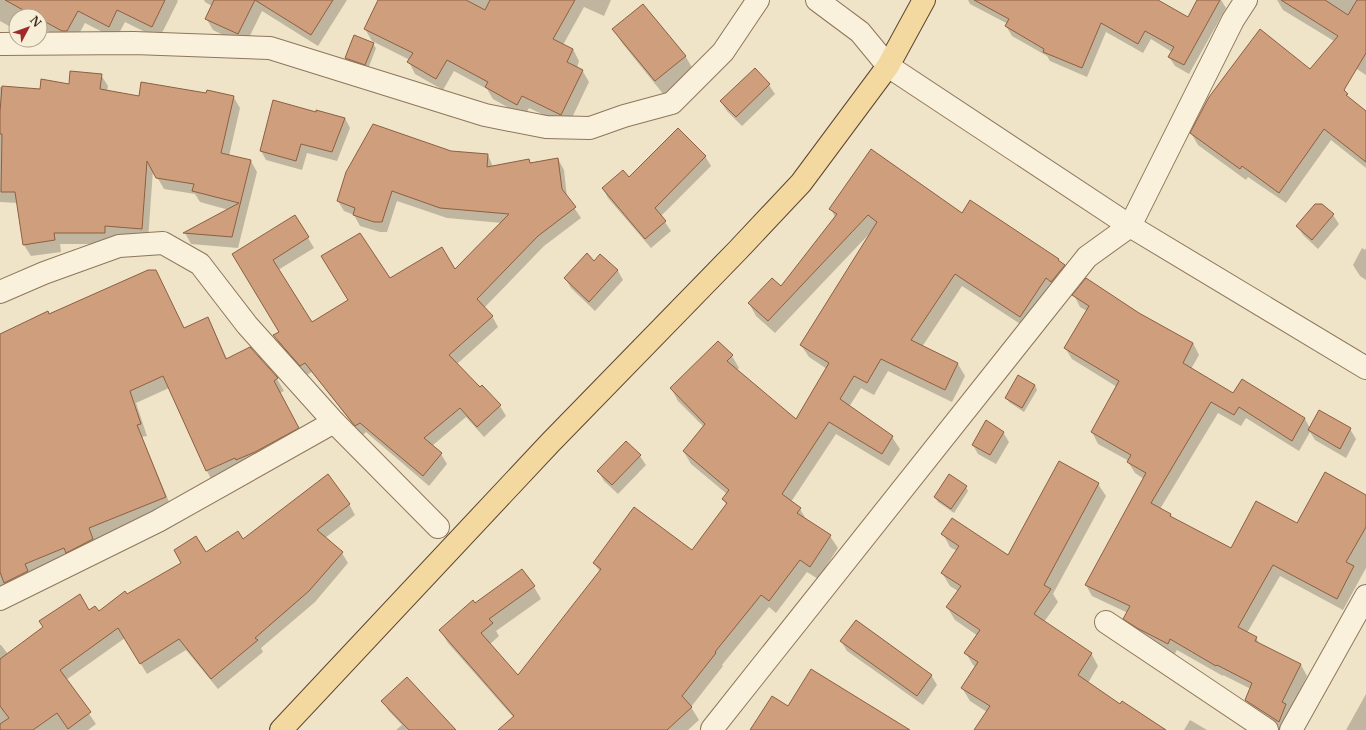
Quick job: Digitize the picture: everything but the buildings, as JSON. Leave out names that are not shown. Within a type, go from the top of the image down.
[{"type":"main road","points":[[280,730],[550,443],[738,250],[801,182],[888,66],[924,0]]},
{"type":"street","points":[[0,44],[134,43],[270,48],[485,116],[546,127],[590,128],[624,116],[672,103],[723,52],[758,0]]},
{"type":"street","points":[[817,0],[860,32],[888,66],[1130,226],[1366,368]]},
{"type":"street","points":[[712,729],[1087,257],[1130,226],[1233,20],[1246,0]]},
{"type":"street","points":[[0,292],[44,273],[119,246],[163,242],[200,264],[247,325],[334,422],[438,528]]},
{"type":"street","points":[[0,599],[158,521],[334,422]]},
{"type":"street","points":[[1292,730],[1366,596]]},
{"type":"street","points":[[1106,622],[1267,730]]}]
